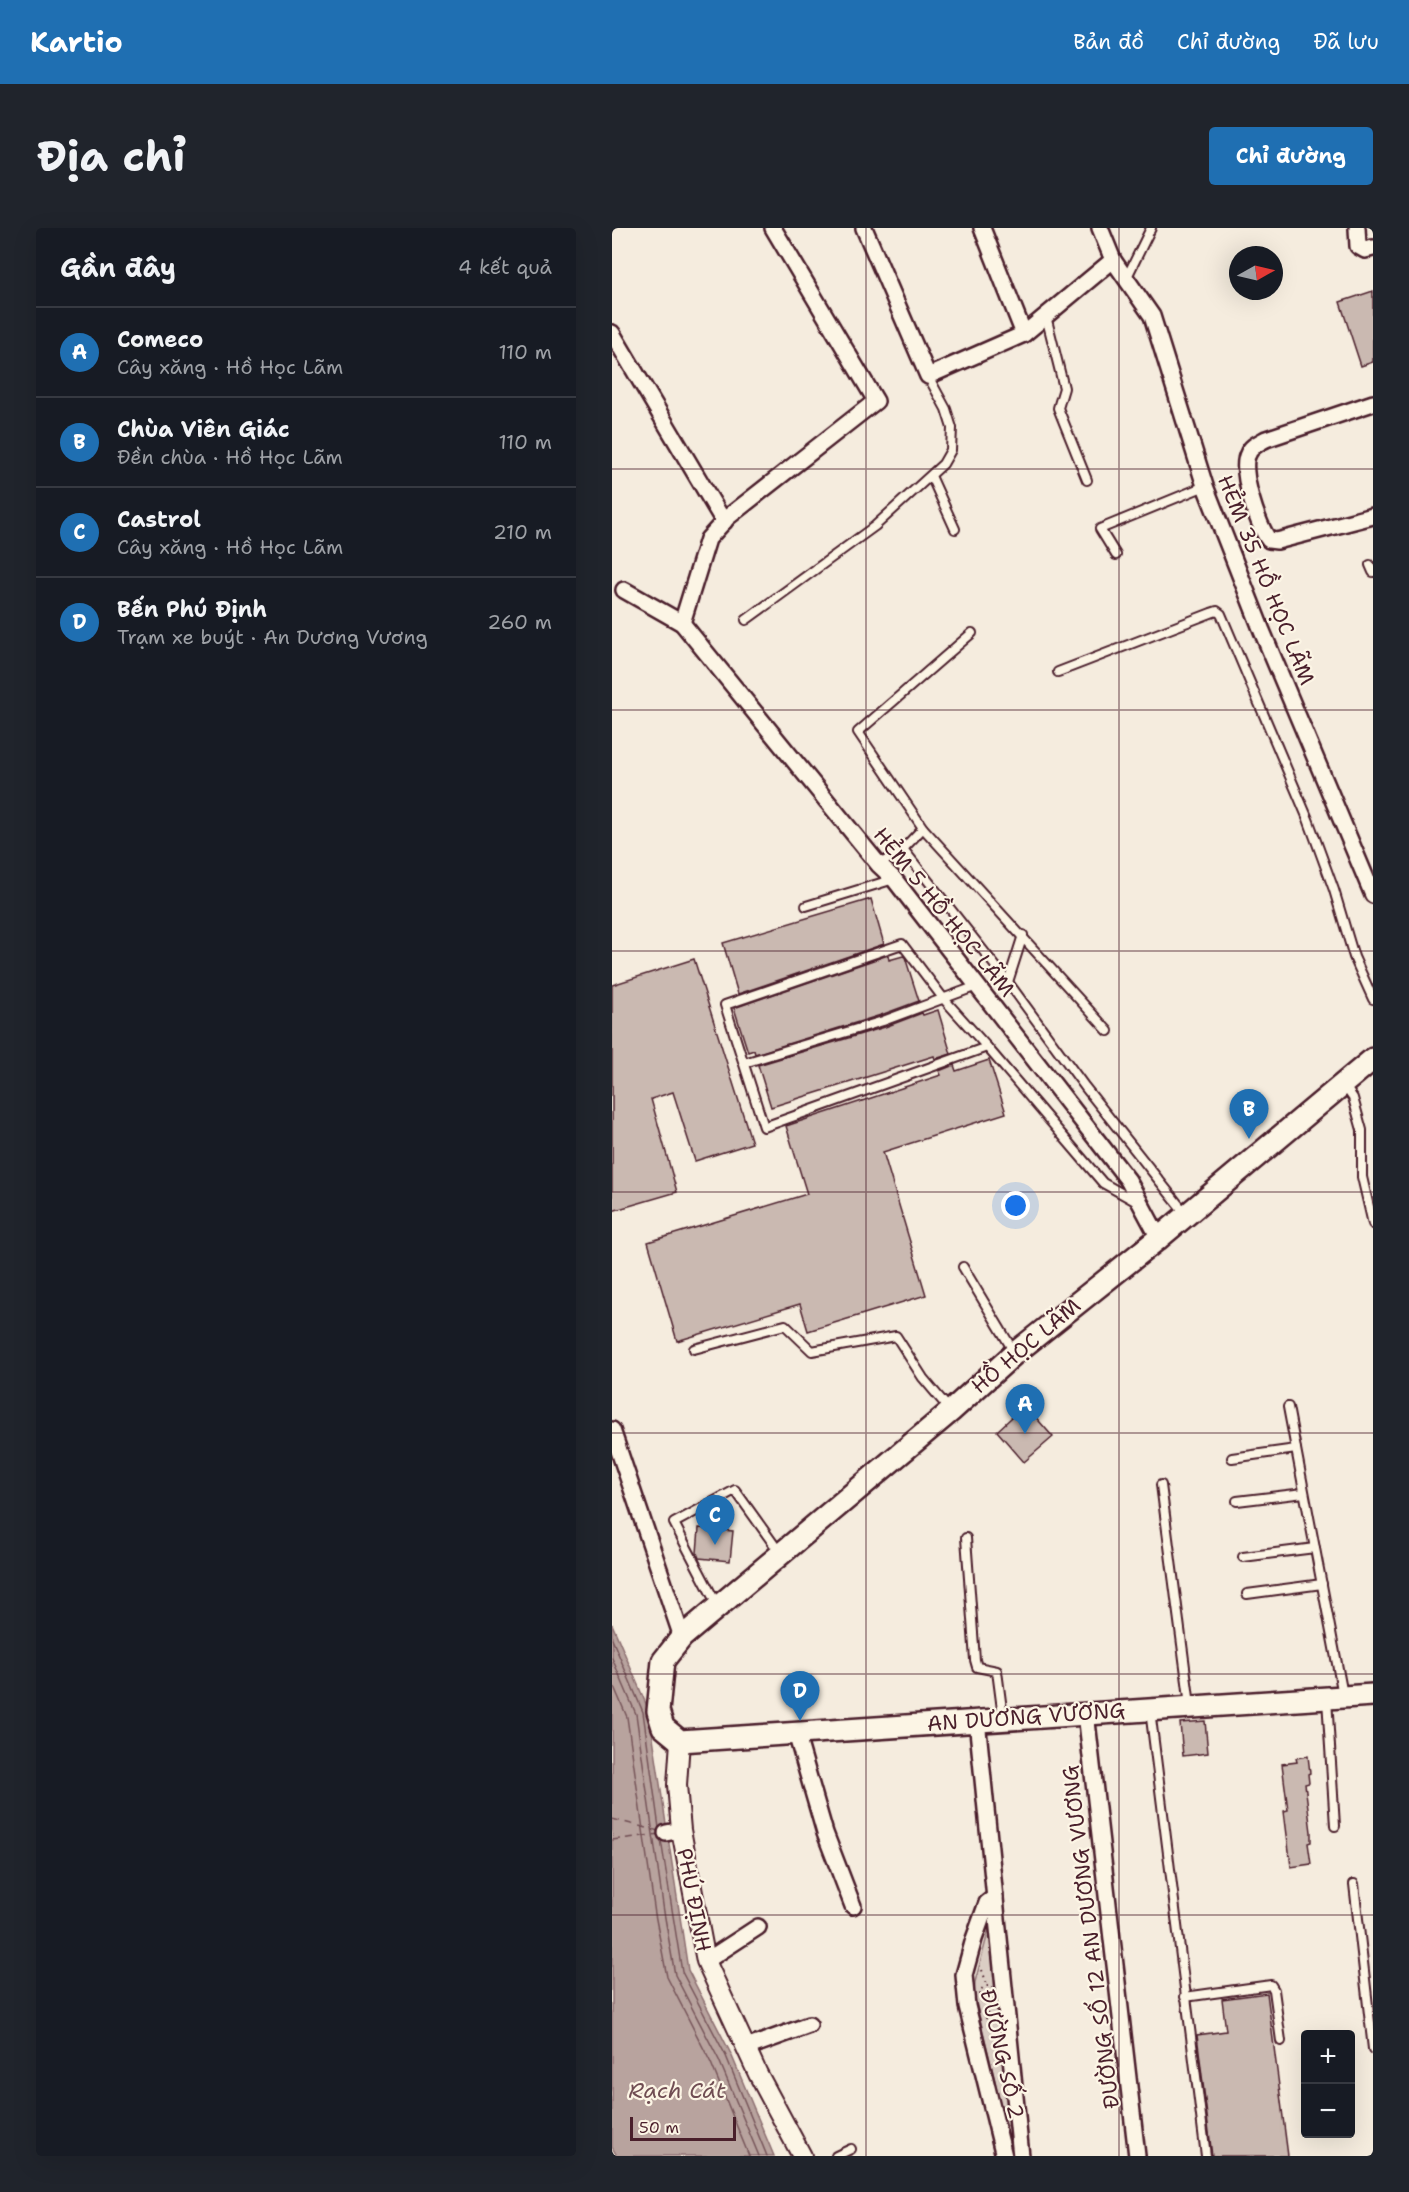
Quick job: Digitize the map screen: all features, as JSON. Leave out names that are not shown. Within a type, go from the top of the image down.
[{"type":"main road","name":"HỒ HỌC LÃM","points":[[682,1637],[951,1411],[1015,1353],[1159,1238],[1373,1059]]},
{"type":"main road","points":[[680,1741],[663,1727],[658,1711],[663,1662],[682,1637]]},
{"type":"main road","name":"AN DƯƠNG VƯƠNG","points":[[680,1741],[1373,1695]]},
{"type":"street","points":[[624,590],[682,623],[708,539],[724,522],[876,401],[773,228]]},
{"type":"street","points":[[864,228],[928,376],[1024,334],[1113,260]]},
{"type":"street","points":[[982,228],[1024,334]]},
{"type":"street","name":"HẺM 35 HỒ HỌC LÃM","points":[[1100,228],[1113,260],[1152,316],[1205,486],[1262,631],[1373,895]]},
{"type":"street","points":[[1357,228],[1359,246],[1365,250],[1373,248]]},
{"type":"street","points":[[612,333],[724,522]]},
{"type":"street","points":[[1373,403],[1266,439],[1256,444],[1248,453],[1245,461],[1258,524],[1269,540],[1277,541],[1373,516]]},
{"type":"street","name":"HẺM 5 HỒ HỌC LÃM","points":[[682,623],[879,865],[894,879],[1128,1180],[1159,1238]]},
{"type":"street","points":[[612,1430],[682,1637]]},
{"type":"street","name":"ĐƯỜNG SỐ 12 AN DƯƠNG VƯƠNG","points":[[1086,1713],[1137,2156]]},
{"type":"street","name":"ĐƯỜNG SỐ 2","points":[[977,1720],[1021,2156]]},
{"type":"street","points":[[796,1733],[825,1833],[853,1906]]},
{"type":"street","name":"PHÚ ĐỊNH","points":[[680,1741],[673,1832],[706,1961],[758,2073],[802,2156]]},
{"type":"street","name":"ĐƯỜNG SỐ 2","points":[[995,1897],[987,1903],[964,1975],[967,2006],[1004,2156]]},
{"type":"street","points":[[706,1961],[758,1927]]},
{"type":"street","points":[[746,2048],[808,2025]]},
{"type":"lane","points":[[1125,280],[1151,228]]},
{"type":"lane","points":[[1046,315],[1064,388],[1058,408],[1087,480]]},
{"type":"lane","points":[[746,620],[875,526],[944,464],[951,450],[952,428],[946,409],[928,376]]},
{"type":"lane","points":[[931,476],[956,529]]},
{"type":"lane","points":[[1116,555],[1100,529],[1205,486]]},
{"type":"lane","points":[[1058,672],[1211,613],[1217,611],[1221,614],[1308,819],[1334,890],[1354,957],[1373,999]]},
{"type":"lane","points":[[972,633],[858,732],[923,828],[1108,1031]]},
{"type":"lane","points":[[879,865],[903,849],[923,828]]},
{"type":"lane","points":[[903,849],[1008,982],[1084,1087],[1186,1214]]},
{"type":"lane","points":[[806,906],[894,879]]},
{"type":"lane","points":[[1008,982],[1023,936]]},
{"type":"lane","points":[[987,1047],[764,1127],[725,1005],[902,944],[943,998],[987,1047],[1103,1183],[1141,1204]]},
{"type":"lane","points":[[744,1063],[883,1020],[977,986]]},
{"type":"lane","points":[[1343,1084],[1353,1098],[1362,1130],[1362,1177],[1373,1224]]},
{"type":"lane","points":[[963,1267],[1015,1353]]},
{"type":"lane","points":[[694,1349],[786,1325],[812,1351],[896,1336],[923,1378],[951,1411]]},
{"type":"lane","points":[[1288,1407],[1322,1584],[1335,1697],[1335,1826]]},
{"type":"lane","points":[[1232,1458],[1296,1449]]},
{"type":"lane","points":[[1161,1485],[1190,1706]]},
{"type":"lane","points":[[718,1608],[674,1523],[735,1490],[780,1554]]},
{"type":"lane","points":[[1237,1501],[1304,1493]]},
{"type":"lane","points":[[966,1538],[975,1660],[978,1666],[997,1671],[1003,1719]]},
{"type":"lane","points":[[1242,1557],[1315,1548]]},
{"type":"lane","points":[[1248,1594],[1322,1584]]},
{"type":"lane","points":[[1150,1709],[1206,2156]]},
{"type":"lane","points":[[1354,1884],[1373,2049]]},
{"type":"lane","points":[[1185,1997],[1271,1985],[1274,1990],[1281,2041]]},
{"type":"lane","points":[[836,2156],[851,2149]]},
{"type":"path","points":[[988,1987],[994,1989],[994,1999],[990,2002],[983,2000],[980,1993],[982,1989],[988,1987]]},
{"type":"shaded area","points":[[989,1929],[992,1930],[1012,2121],[1010,2127],[1006,2125],[1004,2119],[974,1994]]},
{"type":"water","name":"Rạch Cát","points":[[612,1624],[649,1711],[688,1970],[731,2054],[774,2156],[617,2156],[612,2147]]},
{"type":"building","points":[[1373,291],[1373,362],[1361,366],[1340,302]]},
{"type":"building","points":[[871,899],[884,944],[738,994],[723,943]]},
{"type":"building","points":[[888,955],[889,960],[905,957],[919,1001],[755,1054],[754,1050],[748,1052],[734,1008]]},
{"type":"building","points":[[694,959],[752,1143],[695,1161],[673,1092],[651,1099],[677,1192],[612,1211],[612,985]]},
{"type":"building","points":[[938,1010],[951,1054],[935,1059],[934,1056],[771,1107],[758,1065],[885,1027],[922,1013],[923,1015]]},
{"type":"building","points":[[989,1060],[1006,1113],[883,1152],[926,1295],[808,1331],[800,1304],[677,1341],[648,1242],[807,1194],[786,1126],[941,1075],[939,1071],[954,1065],[956,1071]]},
{"type":"building","points":[[1025,1405],[1053,1437],[1024,1462],[997,1431]]},
{"type":"building","points":[[699,1528],[733,1531],[730,1561],[699,1558],[697,1553]]},
{"type":"building","points":[[1205,1721],[1208,1753],[1183,1756],[1180,1723]]},
{"type":"building","points":[[1308,1756],[1309,1783],[1305,1784],[1311,1832],[1311,1842],[1308,1843],[1311,1864],[1291,1867],[1284,1811],[1288,1810],[1282,1764],[1297,1762],[1296,1758]]},
{"type":"building","points":[[1267,1993],[1288,2156],[1212,2156],[1197,2035],[1226,2031],[1222,1999]]},
{"type":"ferry route","points":[[612,1819],[659,1831]]},
{"type":"ferry route","points":[[612,1840],[659,1834]]},
{"type":"place","name":"Chùa Viên Giác","points":[[1249,1139]]},
{"type":"place","name":"Comeco","points":[[1025,1434]]},
{"type":"place","name":"Castrol","points":[[715,1545]]},
{"type":"place","name":"Bến Phú Định","points":[[800,1721]]}]
